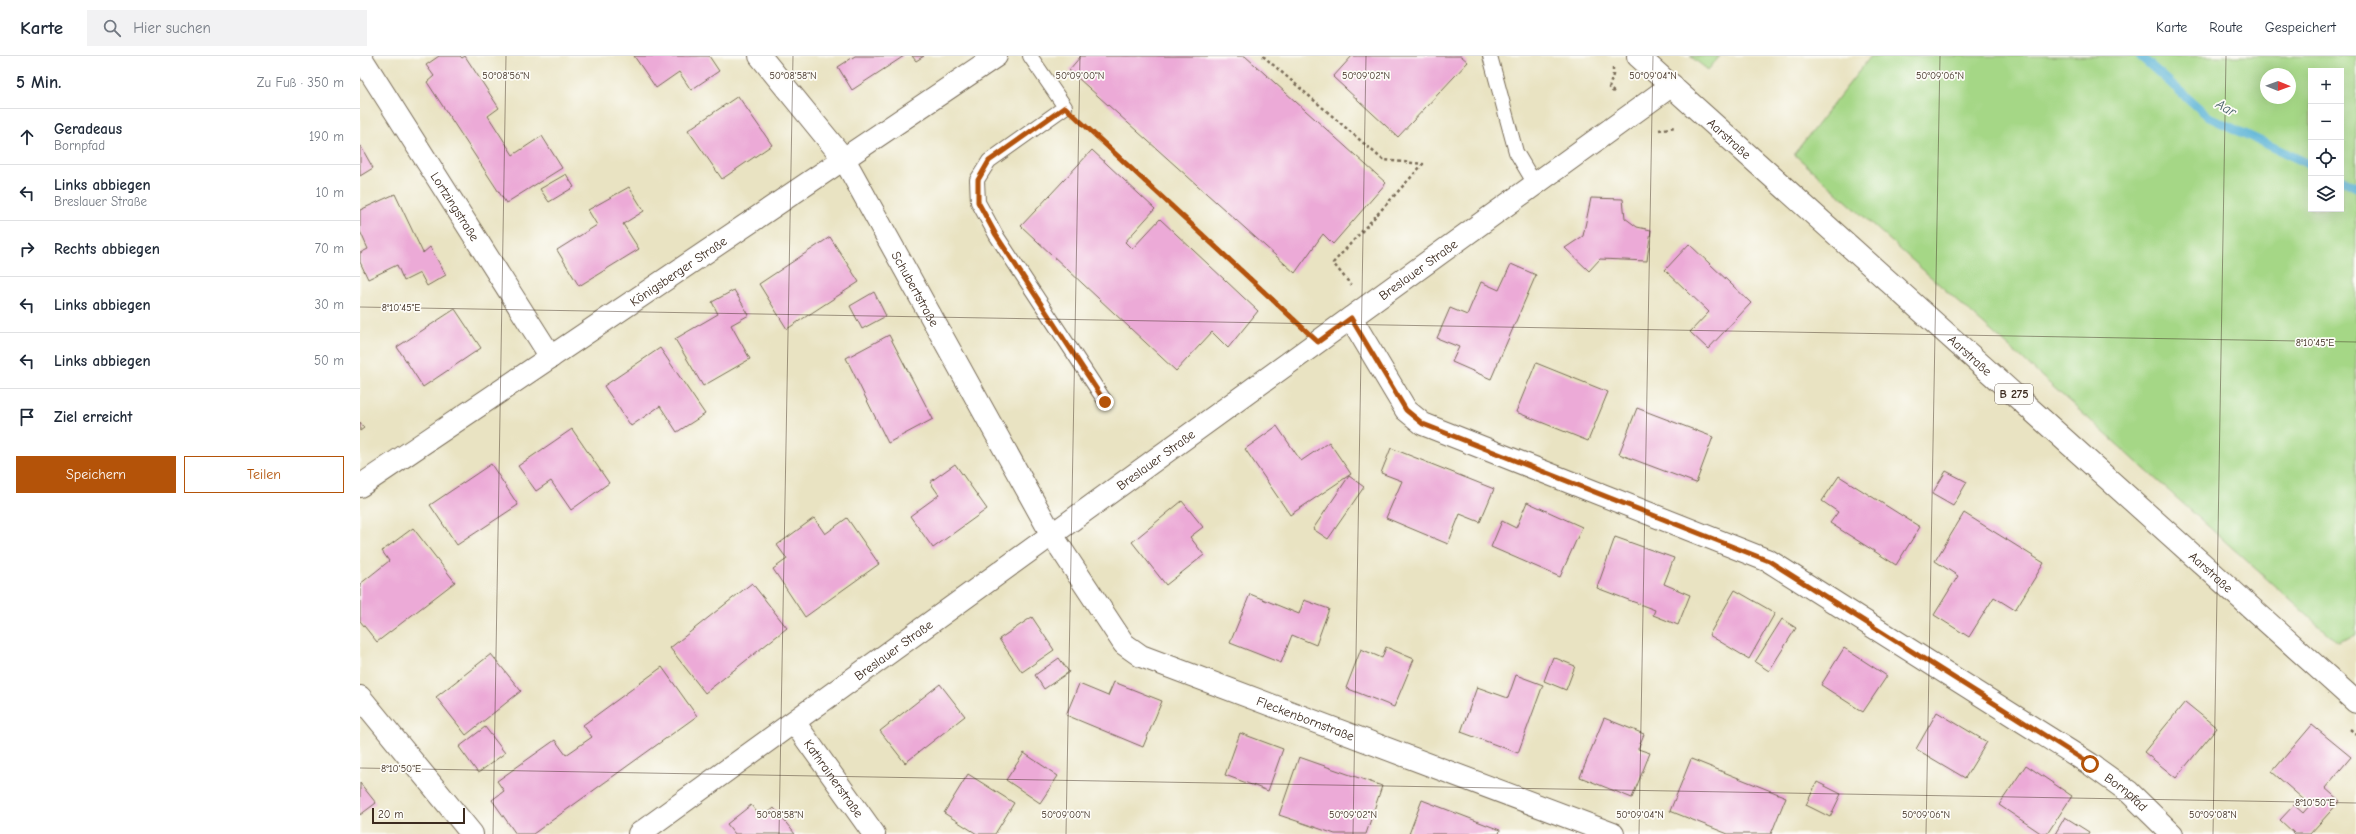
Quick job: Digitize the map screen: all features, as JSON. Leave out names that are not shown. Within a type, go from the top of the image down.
[{"type":"street","name":"Lortzingstraße","points":[[360,56],[551,357]]},
{"type":"street","name":"Schubertstraße","points":[[760,56],[844,158],[1052,535]]},
{"type":"street","name":"Königsberger Straße","points":[[360,486],[996,56]]},
{"type":"street","name":"Aarstraße","points":[[1638,56],[2356,702]]},
{"type":"street","name":"Breslauer Straße","points":[[639,834],[1672,85]]},
{"type":"street","name":"Bornpfad","points":[[1351,318],[1406,410],[1423,424],[1769,561],[2090,764],[2129,792],[2172,834]]},
{"type":"street","name":"Fleckenbornstraße","points":[[1052,535],[1124,644],[1142,656],[1613,834]]},
{"type":"street","points":[[360,697],[472,834]]},
{"type":"street","name":"Kathrainerstraße","points":[[794,722],[874,834]]},
{"type":"lane","points":[[1030,56],[1065,107],[989,161],[978,180],[978,202],[996,235],[1105,402]]},
{"type":"lane","points":[[1490,56],[1516,152],[1535,184]]},
{"type":"path","points":[[1263,56],[1383,160],[1422,164],[1333,263],[1368,305]]},
{"type":"path","points":[[1065,107],[1318,342]]},
{"type":"green space","points":[[1690,56],[1720,56],[1708,70]]},
{"type":"green space","points":[[1871,56],[2356,56],[2356,635],[2337,642],[1794,154]]},
{"type":"building","points":[[439,56],[460,56],[462,58],[465,56],[499,108],[488,116],[513,155],[542,136],[562,168],[506,203],[427,82],[434,76],[426,65]]},
{"type":"building","points":[[634,56],[709,56],[719,71],[691,90],[679,72],[656,88]]},
{"type":"building","points":[[855,56],[904,56],[852,90],[838,67]]},
{"type":"building","points":[[912,56],[924,56],[916,61]]},
{"type":"building","points":[[1081,56],[1245,56],[1386,183],[1333,244],[1323,234],[1295,273],[1069,70]]},
{"type":"building","points":[[1352,56],[1461,56],[1468,62],[1398,137],[1333,77]]},
{"type":"building","points":[[738,96],[772,145],[722,179],[688,130]]},
{"type":"building","points":[[360,145],[373,168],[360,176]]},
{"type":"building","points":[[1092,150],[1155,209],[1125,242],[1132,249],[1160,219],[1258,311],[1228,348],[1212,332],[1176,371],[1021,226]]},
{"type":"building","points":[[566,174],[574,187],[549,202],[540,189]]},
{"type":"building","points":[[629,187],[644,211],[623,224],[639,249],[579,286],[557,250],[597,225],[588,210]]},
{"type":"building","points":[[395,194],[423,253],[430,247],[446,275],[427,286],[420,273],[404,281],[397,265],[368,279],[360,262],[360,253],[368,249],[360,231],[360,210]]},
{"type":"building","points":[[1591,198],[1623,199],[1625,218],[1637,227],[1651,230],[1647,261],[1600,259],[1589,271],[1565,248],[1583,236]]},
{"type":"building","points":[[830,237],[859,282],[787,329],[759,284]]},
{"type":"building","points":[[1689,244],[1751,303],[1708,349],[1690,332],[1709,312],[1665,270]]},
{"type":"building","points":[[1511,264],[1536,275],[1491,379],[1452,362],[1459,347],[1437,338],[1450,308],[1467,315],[1481,282],[1499,290]]},
{"type":"building","points":[[734,290],[749,315],[731,325],[750,359],[703,386],[675,339],[718,314],[712,302]]},
{"type":"building","points":[[874,292],[886,316],[862,329],[850,306]]},
{"type":"building","points":[[455,309],[481,348],[423,387],[397,347]]},
{"type":"building","points":[[889,335],[933,419],[888,443],[846,358]]},
{"type":"building","points":[[660,348],[705,414],[677,432],[660,406],[631,426],[604,386]]},
{"type":"building","points":[[1536,363],[1608,392],[1588,441],[1516,412]]},
{"type":"building","points":[[1637,408],[1713,437],[1696,483],[1619,454]]},
{"type":"building","points":[[360,422],[364,428],[360,431]]},
{"type":"building","points":[[1277,426],[1301,461],[1329,442],[1351,474],[1290,515],[1245,449]]},
{"type":"building","points":[[572,429],[609,483],[571,510],[551,481],[536,491],[518,466]]},
{"type":"building","points":[[1391,448],[1494,489],[1480,522],[1460,514],[1448,544],[1386,518],[1402,481],[1381,473]]},
{"type":"building","points":[[491,464],[518,505],[457,545],[430,505]]},
{"type":"building","points":[[955,464],[987,509],[933,548],[910,516],[939,495],[930,482]]},
{"type":"building","points":[[1946,471],[1967,482],[1953,506],[1932,494]]},
{"type":"building","points":[[1349,476],[1364,487],[1328,539],[1313,529]]},
{"type":"building","points":[[1839,476],[1920,527],[1896,565],[1830,523],[1838,512],[1822,501]]},
{"type":"building","points":[[1182,501],[1203,527],[1190,537],[1204,555],[1166,585],[1132,542]]},
{"type":"building","points":[[1527,502],[1582,527],[1560,577],[1491,547],[1502,521],[1516,528]]},
{"type":"building","points":[[1964,513],[2044,563],[2015,610],[1994,597],[1969,637],[1934,615],[1958,576],[1935,561]]},
{"type":"building","points":[[814,518],[825,534],[847,518],[879,564],[805,617],[773,569],[787,559],[777,545]]},
{"type":"building","points":[[413,528],[455,582],[377,642],[360,621],[360,584],[389,561],[382,551]]},
{"type":"building","points":[[1615,537],[1674,558],[1664,584],[1690,595],[1678,625],[1653,615],[1655,610],[1597,588]]},
{"type":"building","points":[[752,583],[787,628],[705,693],[670,648]]},
{"type":"building","points":[[1735,590],[1775,613],[1749,659],[1709,635]]},
{"type":"building","points":[[1250,594],[1299,614],[1304,600],[1329,609],[1316,645],[1292,635],[1281,663],[1230,643]]},
{"type":"building","points":[[1032,617],[1054,650],[1022,672],[999,639]]},
{"type":"building","points":[[1782,619],[1796,628],[1769,671],[1755,662]]},
{"type":"building","points":[[1386,647],[1414,659],[1394,707],[1346,688],[1361,649],[1382,658]]},
{"type":"building","points":[[1844,648],[1887,676],[1863,712],[1821,685]]},
{"type":"building","points":[[491,654],[521,691],[466,735],[436,697]]},
{"type":"building","points":[[1553,657],[1575,666],[1566,690],[1544,681]]},
{"type":"building","points":[[1059,658],[1069,672],[1044,689],[1035,675]]},
{"type":"building","points":[[662,667],[697,716],[533,834],[516,834],[492,800],[504,791],[497,781],[555,740],[566,755],[592,737],[583,725]]},
{"type":"building","points":[[1516,675],[1543,685],[1518,753],[1461,732],[1477,687],[1508,698]]},
{"type":"building","points":[[1114,682],[1162,701],[1143,747],[1066,715],[1079,684],[1108,696]]},
{"type":"building","points":[[940,684],[965,716],[905,763],[880,731]]},
{"type":"building","points":[[2185,702],[2217,728],[2176,778],[2144,752]]},
{"type":"building","points":[[1937,712],[1987,742],[1965,778],[1916,749]]},
{"type":"building","points":[[1604,718],[1644,734],[1638,749],[1650,753],[1632,798],[1580,777]]},
{"type":"building","points":[[2312,725],[2351,757],[2325,788],[2340,801],[2310,834],[2295,834],[2280,820],[2294,805],[2303,813],[2310,805],[2272,772]]},
{"type":"building","points":[[485,727],[505,753],[478,773],[459,747]]},
{"type":"building","points":[[1240,733],[1283,749],[1268,791],[1225,775]]},
{"type":"building","points":[[1024,753],[1058,776],[1040,803],[1006,780]]},
{"type":"building","points":[[1299,757],[1382,786],[1366,834],[1335,834],[1279,815]]},
{"type":"building","points":[[1691,759],[1786,797],[1771,834],[1728,834],[1670,811]]},
{"type":"building","points":[[2026,765],[2072,796],[2047,834],[2042,834],[1999,805]]},
{"type":"building","points":[[968,774],[1014,803],[995,834],[977,834],[944,813]]},
{"type":"building","points":[[1817,782],[1841,794],[1830,817],[1806,805]]},
{"type":"building","points":[[360,783],[376,803],[360,815]]},
{"type":"building","points":[[1422,800],[1500,830],[1499,834],[1409,834]]},
{"type":"building","points":[[751,805],[762,818],[774,808],[795,834],[735,834],[727,824]]},
{"type":"building","points":[[2065,817],[2089,832],[2088,834],[2055,834]]},
{"type":"waterway","name":"Aar","points":[[2140,56],[2209,117],[2308,164]]},
{"type":"waterway","name":"Aar","points":[[2344,181],[2356,187]]},
{"type":"route","points":[[1105,402],[996,235],[978,202],[978,180],[989,161],[1065,107],[1318,342],[1351,318],[1406,410],[1423,424],[1769,561],[2090,764]]}]
